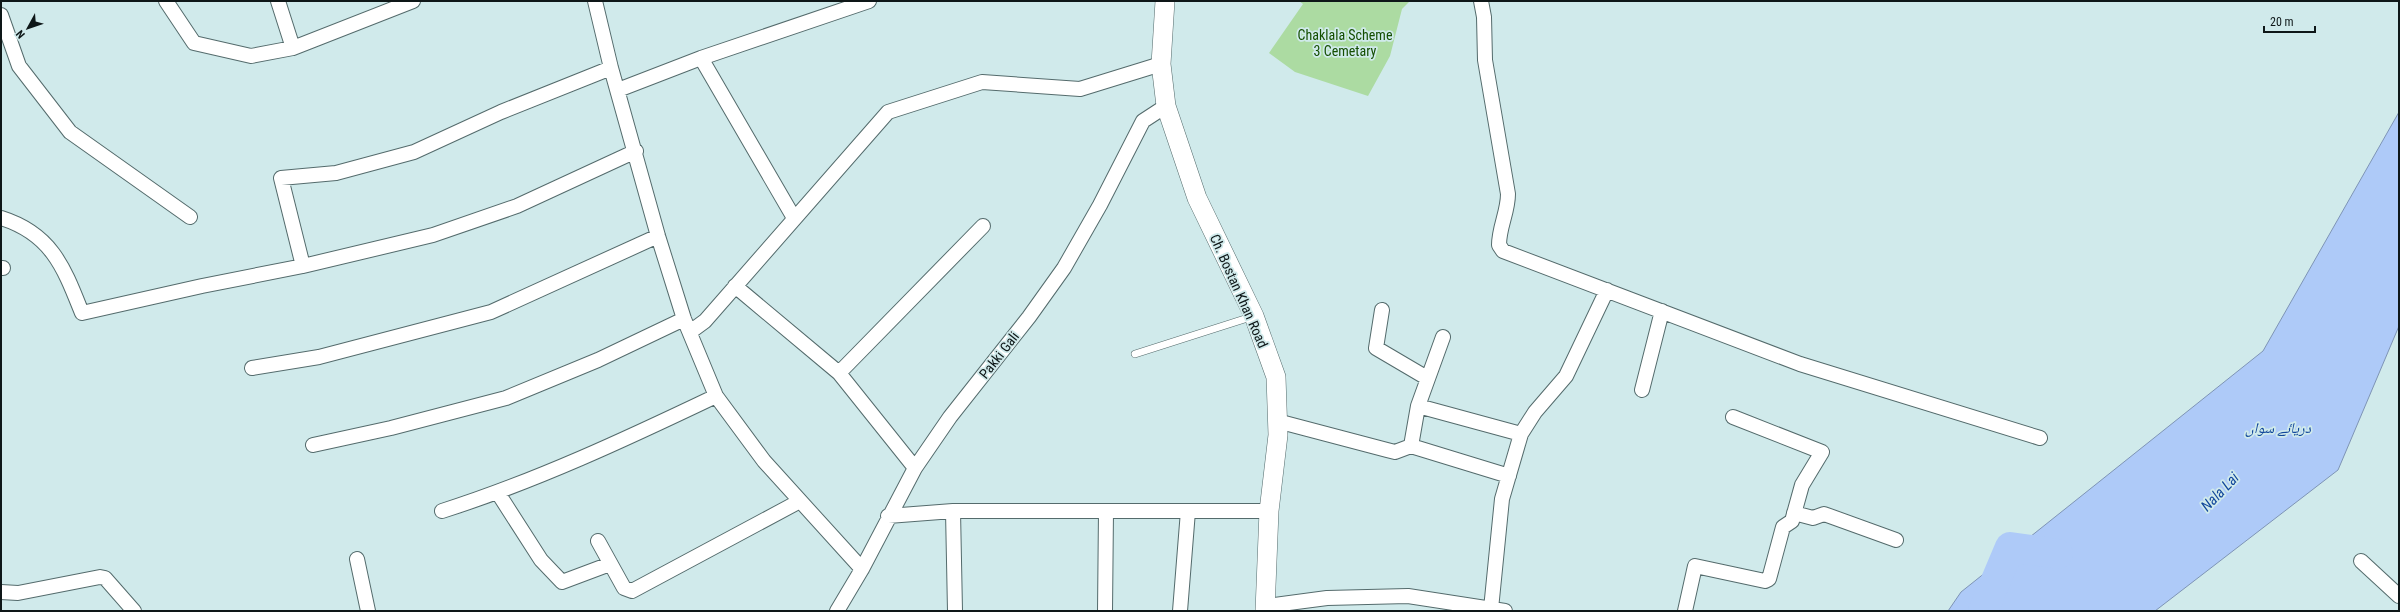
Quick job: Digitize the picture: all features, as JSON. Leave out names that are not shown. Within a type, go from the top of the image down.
[{"type":"main road","name":"Ch. Bostan Khan Road","points":[[1165,1],[1161,64],[1166,106],[1197,198],[1254,316],[1276,377],[1277,420],[1269,510],[1265,608]]},
{"type":"street","points":[[166,1],[194,43],[251,56],[294,48],[413,1]]},
{"type":"street","points":[[278,1],[294,48]]},
{"type":"street","points":[[595,1],[611,68],[636,151],[658,236],[684,318],[716,396],[764,461],[862,569]]},
{"type":"street","points":[[618,90],[701,58],[869,1]]},
{"type":"street","points":[[1481,1],[1484,16],[1485,60],[1508,194],[1508,209],[1499,234],[1498,245],[1503,251],[1800,364],[2040,438]]},
{"type":"street","points":[[2,22],[19,66],[70,132],[190,217]]},
{"type":"street","points":[[701,58],[794,218]]},
{"type":"street","points":[[690,332],[704,321],[736,286],[888,112],[982,82],[1080,89],[1161,64]]},
{"type":"street","points":[[304,266],[281,178],[336,173],[414,152],[500,112],[611,68]]},
{"type":"street","name":"Pakki Gali","points":[[837,611],[862,569],[888,516],[915,468],[950,417],[1030,317],[1064,268],[1100,205],[1143,121],[1166,106]]},
{"type":"street","points":[[1,218],[14,222],[54,252],[65,272],[82,314],[202,286],[304,266],[433,236],[517,206],[636,151]]},
{"type":"street","points":[[839,373],[983,226]]},
{"type":"street","points":[[252,368],[318,357],[491,312],[658,236]]},
{"type":"street","points":[[736,286],[839,373],[915,468]]},
{"type":"street","points":[[1265,608],[1327,598],[1408,596],[1498,610],[1502,499],[1521,434],[1535,412],[1566,376],[1607,290]]},
{"type":"street","points":[[1382,310],[1376,348],[1427,378]]},
{"type":"street","points":[[1642,390],[1662,311]]},
{"type":"street","points":[[313,445],[391,428],[506,398],[598,360],[684,318]]},
{"type":"street","points":[[1411,446],[1418,406],[1443,337]]},
{"type":"street","points":[[442,511],[498,493],[631,437],[716,396]]},
{"type":"street","points":[[1418,406],[1521,434]]},
{"type":"street","points":[[1686,611],[1695,566],[1764,581],[1769,579],[1783,527],[1789,524],[1794,514],[1802,485],[1822,452],[1733,418]]},
{"type":"street","points":[[1277,420],[1395,452],[1411,446],[1509,476]]},
{"type":"street","points":[[498,493],[541,560],[562,582],[610,564]]},
{"type":"street","points":[[598,541],[624,588],[632,591],[800,501]]},
{"type":"street","points":[[888,516],[953,511],[1269,510]]},
{"type":"street","points":[[953,511],[955,611]]},
{"type":"street","points":[[1105,611],[1106,511]]},
{"type":"street","points":[[1180,611],[1188,511]]},
{"type":"street","points":[[1794,514],[1813,518],[1824,514],[1896,540]]},
{"type":"street","points":[[357,560],[368,611]]},
{"type":"street","points":[[2361,561],[2399,596]]},
{"type":"street","points":[[1,592],[18,593],[100,577],[105,578],[134,611]]},
{"type":"lane","points":[[1135,354],[1254,316]]},
{"type":"green space","name":"Chaklala Scheme 3 Cemetary","points":[[1299,1],[1410,1],[1402,9],[1390,56],[1368,96],[1295,72],[1269,53],[1303,4]]},
{"type":"water","name":"دریائے سواں","points":[[2399,112],[2399,326],[2338,470],[2155,611],[1948,611],[1961,592],[2263,351]]},
{"type":"waterway","name":"Nala Lai","points":[[1983,611],[2010,547],[2058,554]]}]
